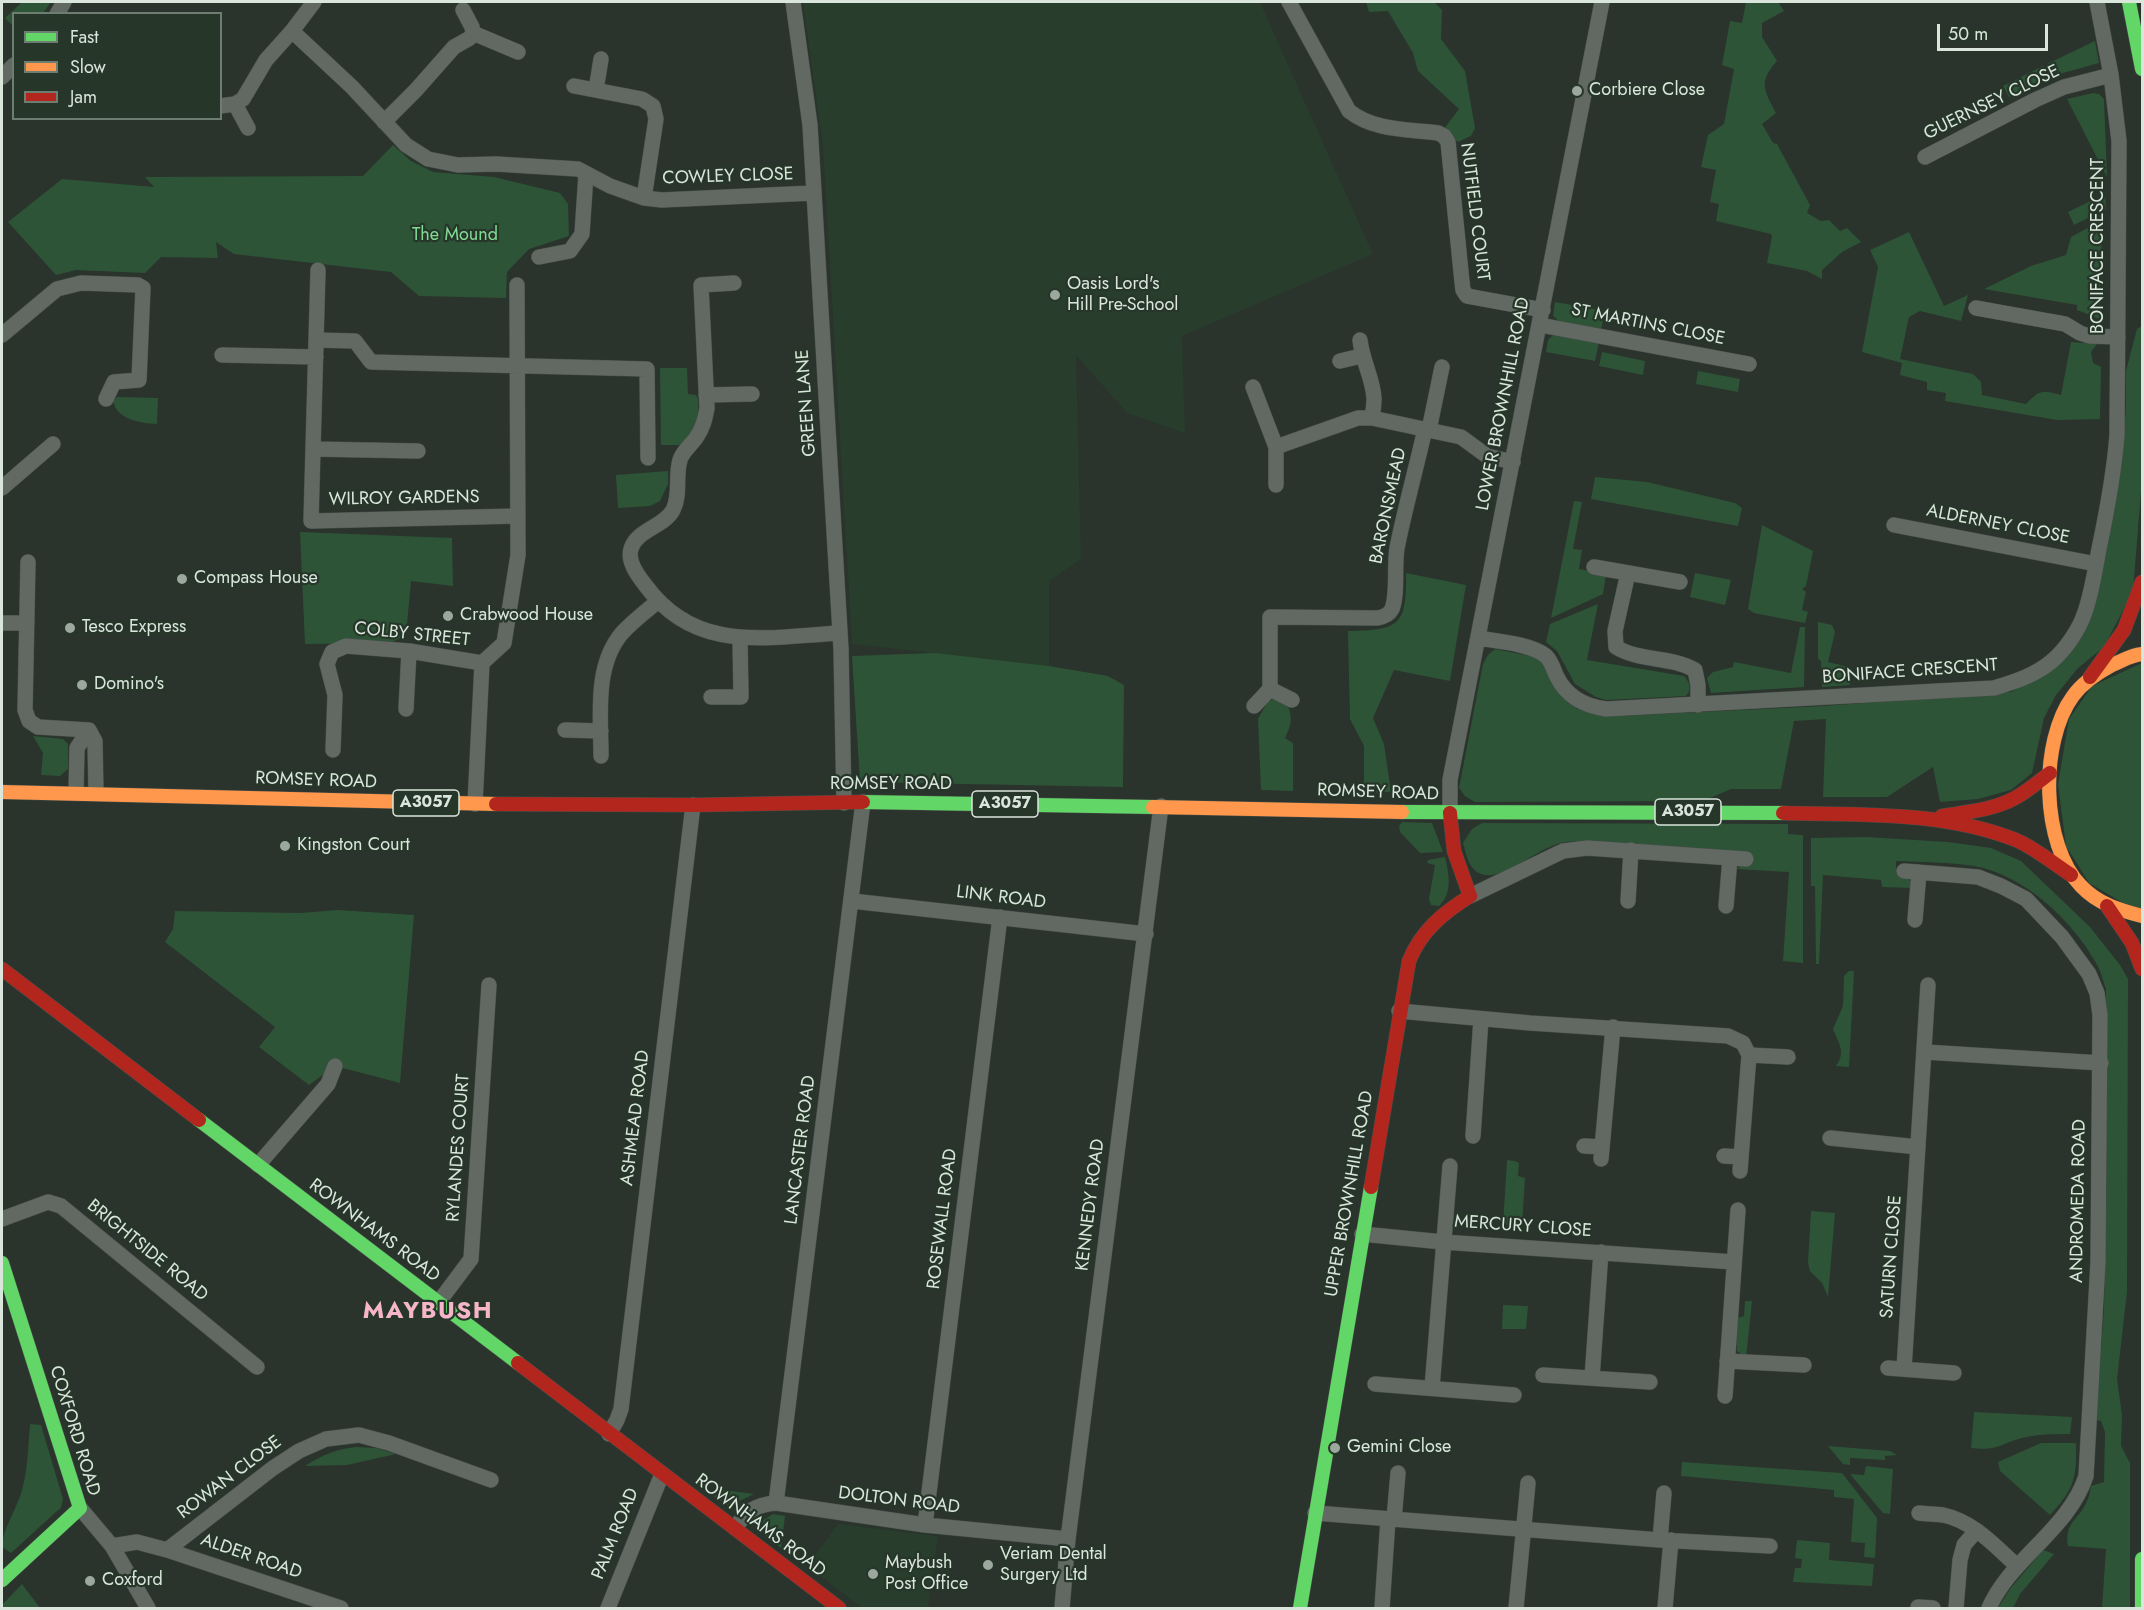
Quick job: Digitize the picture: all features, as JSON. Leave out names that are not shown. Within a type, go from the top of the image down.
[{"type":"main road","points":[[2129,2],[2142,69]]},
{"type":"main road","points":[[2086,682],[2124,630],[2142,582]]},
{"type":"main road","points":[[2142,654],[2107,667],[2071,696],[2055,730],[2051,746],[2050,773],[2050,812],[2058,851],[2071,875],[2082,887],[2107,906],[2132,943],[2142,969]]},
{"type":"main road","name":"ROMSEY ROAD","points":[[2,792],[475,804],[693,805],[863,802],[1450,813],[1745,812],[1925,818],[1999,806],[2014,799],[2050,773]]},
{"type":"main road","points":[[1450,813],[1454,851],[1470,896]]},
{"type":"main road","name":"ROMSEY ROAD","points":[[1925,818],[1983,830],[2018,841],[2071,875]]},
{"type":"main road","name":"UPPER BROWNHILL ROAD","points":[[1300,1608],[1409,961],[1419,939],[1446,911],[1470,896]]},
{"type":"main road","points":[[2107,906],[2142,916]]},
{"type":"main road","name":"ROWNHAMS ROAD","points":[[2,969],[839,1608]]},
{"type":"main road","name":"COXFORD ROAD","points":[[2,1263],[80,1508],[2,1580]]},
{"type":"main road","points":[[2142,1559],[2142,1608]]},
{"type":"street","points":[[248,128],[228,105],[243,99],[266,60],[314,2]]},
{"type":"street","name":"GREEN LANE","points":[[793,2],[810,125],[840,633],[844,803]]},
{"type":"street","name":"NUTFIELD COURT","points":[[1289,2],[1349,111],[1377,126],[1438,134],[1444,136],[1448,142],[1461,282],[1467,296],[1541,317]]},
{"type":"street","name":"LOWER BROWNHILL ROAD","points":[[1450,813],[1449,780],[1602,2]]},
{"type":"street","name":"BONIFACE CRESCENT","points":[[1478,638],[1539,651],[1551,663],[1556,676],[1571,695],[1580,702],[1594,707],[1621,709],[1994,688],[2015,682],[2045,666],[2065,647],[2085,614],[2113,475],[2118,417],[2119,141],[2111,75],[2097,2]]},
{"type":"street","points":[[384,122],[454,47],[470,38],[473,33],[472,27],[462,10]]},
{"type":"street","name":"COWLEY CLOSE","points":[[292,31],[352,87],[406,146],[428,159],[458,165],[559,167],[578,170],[610,186],[644,198],[662,200],[813,194]]},
{"type":"street","points":[[473,33],[518,52]]},
{"type":"street","points":[[596,90],[601,59]]},
{"type":"street","name":"GUERNSEY CLOSE","points":[[1925,157],[2064,87],[2111,75]]},
{"type":"street","name":"COWLEY CLOSE","points":[[574,86],[642,99],[653,106],[656,119],[644,198]]},
{"type":"street","points":[[539,256],[570,252],[582,234],[586,174]]},
{"type":"street","points":[[585,211],[596,194],[610,186]]},
{"type":"street","name":"WILROY GARDENS","points":[[318,270],[311,521],[517,516]]},
{"type":"street","points":[[2,335],[57,289],[81,283],[138,285],[143,288],[139,380],[114,382],[106,399]]},
{"type":"street","points":[[734,284],[701,285],[707,408],[703,426],[680,458],[674,509],[666,520],[639,536],[631,548],[630,560],[657,602],[691,624],[717,635],[740,639],[840,633]]},
{"type":"street","name":"COLBY STREET","points":[[475,804],[482,663],[504,643],[518,555],[517,285]]},
{"type":"street","points":[[1976,308],[2065,324],[2089,336],[2118,337]]},
{"type":"street","name":"ST MARTINS CLOSE","points":[[1541,317],[1749,364]]},
{"type":"street","points":[[316,340],[355,341],[371,362],[647,369],[648,458]]},
{"type":"street","points":[[1340,361],[1360,348],[1373,390],[1372,418]]},
{"type":"street","points":[[222,355],[316,357]]},
{"type":"street","name":"BARONSMEAD","points":[[1270,688],[1269,617],[1377,618],[1391,611],[1394,602],[1394,570],[1397,549],[1442,367]]},
{"type":"street","points":[[1253,387],[1276,447],[1276,485]]},
{"type":"street","points":[[706,394],[752,394]]},
{"type":"street","name":"BARONSMEAD","points":[[1276,447],[1358,418],[1372,418],[1461,437],[1487,456],[1513,462]]},
{"type":"street","points":[[2,488],[53,444]]},
{"type":"street","points":[[313,448],[418,451]]},
{"type":"street","name":"ALDERNEY CLOSE","points":[[1894,525],[2096,564]]},
{"type":"street","points":[[28,562],[25,710],[29,721],[38,727],[89,730]]},
{"type":"street","points":[[1594,567],[1680,582]]},
{"type":"street","points":[[1628,573],[1615,631],[1616,647],[1625,652],[1682,664],[1695,670],[1698,705]]},
{"type":"street","points":[[601,756],[602,679],[607,656],[622,634],[657,602]]},
{"type":"street","points":[[2,622],[27,623]]},
{"type":"street","points":[[711,697],[741,697],[740,639]]},
{"type":"street","name":"COLBY STREET","points":[[333,750],[335,695],[327,664],[332,652],[346,646],[409,651],[482,663]]},
{"type":"street","points":[[406,709],[409,651]]},
{"type":"street","points":[[1254,706],[1270,688],[1292,700]]},
{"type":"street","points":[[76,793],[77,748],[89,730]]},
{"type":"street","points":[[89,730],[95,741],[96,793]]},
{"type":"street","points":[[565,730],[601,731]]},
{"type":"street","name":"LANCASTER ROAD","points":[[776,1503],[863,802]]},
{"type":"street","name":"ASHMEAD ROAD","points":[[609,1434],[621,1409],[693,805]]},
{"type":"street","name":"KENNEDY ROAD","points":[[1062,1608],[1068,1539],[1161,806]]},
{"type":"street","points":[[1470,896],[1563,851],[1631,850],[1738,858],[1726,906]]},
{"type":"street","points":[[1628,901],[1631,850]]},
{"type":"street","name":"ANDROMEDA ROAD","points":[[1915,920],[1911,872],[1977,877],[2001,886],[2026,899],[2078,956],[2090,974],[2097,993],[2100,1015],[2098,1262],[2086,1476],[2082,1488],[2066,1512],[2017,1566],[1996,1593],[1989,1608]]},
{"type":"street","name":"LINK ROAD","points":[[852,901],[1146,934]]},
{"type":"street","name":"ROSEWALL ROAD","points":[[925,1525],[1000,917]]},
{"type":"street","name":"RYLANDES COURT","points":[[438,1303],[471,1259],[489,986]]},
{"type":"street","name":"SATURN CLOSE","points":[[1928,986],[1918,1147],[1896,1368],[1954,1373]]},
{"type":"street","points":[[1399,1011],[1481,1019],[1728,1035],[1743,1043],[1749,1055],[1740,1164],[1724,1156]]},
{"type":"street","points":[[1473,1136],[1481,1019]]},
{"type":"street","points":[[1584,1146],[1602,1153],[1613,1027]]},
{"type":"street","points":[[1925,1052],[2101,1063]]},
{"type":"street","points":[[1749,1055],[1788,1057]]},
{"type":"street","points":[[258,1165],[328,1084],[335,1066]]},
{"type":"street","points":[[1830,1138],[1918,1147]]},
{"type":"street","name":"MERCURY CLOSE","points":[[1432,1388],[1450,1166]]},
{"type":"street","name":"BRIGHTSIDE ROAD","points":[[2,1220],[48,1202],[61,1206],[257,1367]]},
{"type":"street","points":[[1725,1396],[1738,1210]]},
{"type":"street","name":"MERCURY CLOSE","points":[[1362,1234],[1443,1242],[1734,1262]]},
{"type":"street","name":"MERCURY CLOSE","points":[[1592,1378],[1601,1252]]},
{"type":"street","points":[[1727,1361],[1804,1365]]},
{"type":"street","points":[[1543,1375],[1650,1382]]},
{"type":"street","points":[[1375,1384],[1514,1395]]},
{"type":"street","name":"ROWAN CLOSE","points":[[168,1550],[273,1468],[300,1451],[326,1439],[359,1435],[389,1443],[491,1479]]},
{"type":"street","points":[[1382,1608],[1398,1473]]},
{"type":"street","name":"PALM ROAD","points":[[608,1608],[662,1474]]},
{"type":"street","points":[[1516,1608],[1528,1483]]},
{"type":"street","points":[[1664,1493],[1665,1608]]},
{"type":"street","name":"DOLTON ROAD","points":[[735,1528],[745,1513],[754,1507],[776,1503],[925,1525],[1068,1539]]},
{"type":"street","points":[[80,1508],[112,1546],[148,1608]]},
{"type":"street","points":[[1315,1513],[1770,1546]]},
{"type":"street","points":[[1919,1513],[1943,1515],[1961,1521],[2017,1566]]},
{"type":"street","points":[[1956,1608],[1960,1560],[1964,1545],[1976,1531]]},
{"type":"street","name":"ALDER ROAD","points":[[112,1546],[137,1542],[168,1550],[341,1608]]},
{"type":"shaded area","name":"Oasis Lord's Hill Pre-School","points":[[803,2],[1260,2],[1373,254],[1182,336],[1185,433],[1127,413],[1076,355],[1081,559],[1049,581],[1049,666],[852,644],[823,147]]},
{"type":"shaded area","points":[[838,1524],[938,1536],[928,1608],[863,1608],[807,1566]]},
{"type":"green space","points":[[22,2],[51,2],[44,12],[12,12],[12,25],[5,18]]},
{"type":"green space","points":[[1366,2],[1434,2],[1442,10],[1441,39],[1465,71],[1475,128],[1471,136],[1458,142],[1444,129],[1459,109],[1418,71],[1413,53],[1388,11],[1369,12]]},
{"type":"green space","points":[[1746,2],[1778,2],[1784,11],[1762,23],[1762,37],[1777,61],[1765,81],[1768,98],[1776,113],[1762,124],[1773,143],[1777,144],[1810,205],[1807,213],[1821,221],[1829,220],[1840,231],[1847,228],[1861,242],[1842,252],[1822,270],[1822,279],[1807,271],[1767,263],[1771,234],[1716,221],[1719,204],[1710,202],[1716,170],[1701,167],[1708,135],[1724,124],[1734,69],[1722,65],[1730,21],[1742,23]]},
{"type":"green space","points":[[2095,41],[2099,63],[2052,76],[2047,64]]},
{"type":"green space","points":[[2043,66],[2049,77],[2009,97],[2003,86]]},
{"type":"green space","points":[[2093,93],[2099,94],[2104,99],[2107,177],[2067,99]]},
{"type":"green space","name":"The Mound","points":[[393,145],[411,161],[433,172],[494,177],[560,193],[568,204],[569,236],[529,249],[507,272],[506,298],[419,296],[391,272],[234,254],[216,242],[218,258],[161,257],[145,273],[76,270],[56,275],[8,222],[62,179],[154,187],[145,177],[363,176]]},
{"type":"green space","points":[[2105,194],[2106,209],[2074,225],[2068,212]]},
{"type":"green space","points":[[2102,220],[2100,319],[2077,310],[2077,305],[1984,289],[2031,266],[2066,255],[2071,237]]},
{"type":"green space","points":[[1909,232],[1944,306],[1968,295],[1961,321],[1920,311],[1909,317],[1900,359],[1973,374],[1981,382],[1982,395],[2026,404],[2038,393],[2050,392],[2061,395],[2071,342],[2097,344],[2091,352],[2093,363],[2101,367],[2100,419],[2057,420],[1945,401],[1946,393],[1927,390],[1927,382],[1900,375],[1902,363],[1862,352],[1878,267],[1870,250]]},
{"type":"green space","points":[[1555,302],[1605,311],[1601,330],[1560,322],[1553,316]]},
{"type":"green space","points":[[2142,326],[2142,479],[2133,591],[2104,647],[2078,668],[2056,695],[2044,718],[2032,773],[2011,790],[1978,799],[1940,802],[1933,767],[1887,797],[1823,797],[1826,719],[1794,721],[1781,789],[1731,789],[1703,801],[1475,802],[1465,796],[1459,788],[1483,664],[1495,649],[1535,657],[1543,662],[1577,709],[1600,715],[1618,716],[1823,706],[2011,692],[2056,667],[2083,631],[2122,463],[2126,371],[2137,329]]},
{"type":"green space","points":[[1554,334],[1599,342],[1595,361],[1546,352],[1548,340]]},
{"type":"green space","points":[[1602,352],[1645,361],[1643,375],[1599,366]]},
{"type":"green space","points":[[660,368],[687,368],[688,394],[696,395],[698,399],[699,422],[682,445],[661,445]]},
{"type":"green space","points":[[1698,371],[1740,379],[1738,392],[1696,384]]},
{"type":"green space","points":[[117,397],[158,398],[157,424],[124,416],[115,407],[113,401]]},
{"type":"green space","points":[[668,471],[668,484],[660,501],[650,506],[618,508],[616,475]]},
{"type":"green space","points":[[1595,477],[1647,482],[1735,503],[1742,508],[1738,526],[1591,499]]},
{"type":"green space","points":[[1574,501],[1582,502],[1573,549],[1582,550],[1579,569],[1606,574],[1603,594],[1551,618]]},
{"type":"green space","points":[[1762,525],[1813,551],[1806,586],[1802,589],[1806,592],[1802,610],[1808,612],[1805,623],[1754,613],[1748,609]]},
{"type":"green space","points":[[300,532],[452,538],[453,586],[411,581],[406,635],[391,643],[305,644]]},
{"type":"green space","points":[[1406,573],[1466,585],[1450,681],[1394,670],[1373,718],[1384,744],[1391,792],[1364,793],[1364,746],[1350,719],[1348,631],[1379,629],[1396,622],[1405,604]]},
{"type":"green space","points":[[1695,573],[1731,580],[1725,605],[1690,597]]},
{"type":"green space","points":[[1598,604],[1587,660],[1684,676],[1690,686],[1686,696],[1606,700],[1596,697],[1575,684],[1557,651],[1546,642],[1550,624]]},
{"type":"green space","points":[[1818,622],[1832,625],[1835,632],[1828,662],[1852,668],[1850,685],[1822,687],[1821,661],[1818,659]]},
{"type":"green space","points":[[1800,627],[1805,627],[1804,687],[1711,693],[1707,678],[1713,672],[1733,667],[1734,662],[1791,673]]},
{"type":"green space","points":[[935,653],[1049,666],[1108,676],[1124,685],[1123,787],[860,782],[852,656]]},
{"type":"green space","points":[[2142,663],[2142,909],[2123,903],[2089,883],[2066,846],[2058,784],[2069,719],[2092,686]]},
{"type":"green space","points":[[1275,699],[1288,706],[1291,719],[1285,738],[1293,743],[1293,791],[1261,790],[1258,719],[1268,701]]},
{"type":"green space","points":[[33,736],[63,739],[68,744],[68,769],[60,776],[41,775],[43,753]]},
{"type":"green space","points":[[1402,822],[1432,823],[1443,852],[1420,853],[1400,832],[1399,826]]},
{"type":"green space","points":[[1482,823],[1788,824],[1788,834],[1803,835],[1803,963],[1783,961],[1789,872],[1736,869],[1742,865],[1752,864],[1753,855],[1653,845],[1575,841],[1552,846],[1511,868],[1492,875],[1485,875],[1475,871],[1472,867],[1463,843],[1472,829]]},
{"type":"green space","points":[[1866,837],[1948,842],[1991,848],[2021,861],[2090,927],[2120,965],[2128,979],[2127,1292],[2117,1379],[2122,1415],[2121,1446],[2130,1463],[2130,1608],[2102,1608],[2106,1549],[2068,1546],[2067,1538],[2070,1526],[2087,1501],[2091,1486],[2104,1482],[2105,1432],[2101,1421],[2096,1420],[2104,1308],[2107,1151],[2106,989],[2102,976],[2074,931],[2045,902],[2028,889],[1993,871],[1974,866],[1935,862],[1896,861],[1896,874],[1909,879],[1913,888],[1882,887],[1881,880],[1823,875],[1819,964],[1816,964],[1815,886],[1811,886],[1811,838]]},
{"type":"green space","points":[[1445,857],[1449,877],[1448,889],[1439,906],[1431,905],[1429,899],[1435,865],[1427,863],[1428,860]]},
{"type":"green space","points":[[338,910],[414,915],[400,1083],[335,1066],[309,1085],[259,1047],[275,1027],[165,942],[173,929],[175,911],[300,913]]},
{"type":"green space","points":[[1849,971],[1854,971],[1849,1067],[1836,1066],[1841,1052],[1833,1029],[1843,1006],[1844,976]]},
{"type":"green space","points":[[1507,1160],[1519,1163],[1518,1176],[1525,1178],[1522,1226],[1503,1225]]},
{"type":"green space","points":[[1811,1211],[1835,1213],[1828,1297],[1822,1283],[1810,1271],[1808,1263]]},
{"type":"green space","points":[[1745,1301],[1752,1301],[1746,1358],[1737,1351],[1737,1318],[1744,1316]]},
{"type":"green space","points":[[1503,1305],[1528,1306],[1526,1329],[1502,1329]]},
{"type":"green space","points":[[1974,1412],[2072,1417],[2070,1434],[2022,1438],[1993,1448],[1971,1448]]},
{"type":"green space","points":[[30,1424],[41,1425],[63,1499],[61,1508],[11,1553],[2,1547],[2,1541],[24,1482]]},
{"type":"green space","points":[[2041,1443],[2076,1443],[2075,1475],[2064,1498],[2050,1515],[2000,1471],[1998,1462]]},
{"type":"green space","points":[[1828,1446],[1890,1451],[1897,1455],[1885,1456],[1885,1460],[1850,1458],[1850,1465],[1843,1464]]},
{"type":"green space","points":[[356,1447],[376,1448],[396,1454],[347,1465],[305,1466],[329,1453]]},
{"type":"green space","points":[[1682,1462],[1842,1473],[1877,1518],[1875,1558],[1864,1557],[1865,1543],[1851,1542],[1854,1499],[1834,1497],[1834,1490],[1681,1476]]},
{"type":"green space","points":[[1866,1466],[1893,1469],[1890,1514],[1883,1513],[1850,1474],[1864,1475]]},
{"type":"green space","points":[[717,1489],[754,1494],[729,1506],[714,1497]]},
{"type":"green space","points":[[773,1514],[785,1516],[781,1548],[775,1543],[777,1540],[769,1535],[766,1537],[761,1530],[762,1521]]},
{"type":"green space","points":[[1797,1540],[1830,1543],[1829,1560],[1874,1564],[1872,1586],[1793,1582],[1795,1568],[1801,1568],[1802,1559],[1795,1558]]},
{"type":"green space","points":[[2043,1550],[2054,1554],[2020,1594],[2013,1608],[1998,1608],[2010,1589]]},
{"type":"green space","points":[[22,1584],[40,1608],[2,1608],[2,1605]]},
{"type":"traffic: fast","points":[[2129,2],[2142,69]]},
{"type":"traffic: fast","points":[[863,802],[1153,807]]},
{"type":"traffic: fast","points":[[1402,812],[1783,813]]},
{"type":"traffic: fast","points":[[199,1120],[518,1363]]},
{"type":"traffic: fast","points":[[1300,1608],[1371,1187]]},
{"type":"traffic: fast","points":[[2,1263],[80,1508],[2,1580]]},
{"type":"traffic: fast","points":[[2142,1559],[2142,1608]]},
{"type":"traffic: slow","points":[[2142,654],[2127,658],[2101,671],[2073,696],[2062,716],[2054,739],[2049,793],[2058,845],[2068,868],[2081,886],[2102,902],[2142,916]]},
{"type":"traffic: slow","points":[[2,792],[496,804]]},
{"type":"traffic: slow","points":[[1153,807],[1402,812]]},
{"type":"traffic: jam","points":[[2090,677],[2124,630],[2142,582]]},
{"type":"traffic: jam","points":[[1942,816],[1980,810],[2007,802],[2050,773]]},
{"type":"traffic: jam","points":[[496,804],[693,805],[863,802]]},
{"type":"traffic: jam","points":[[1371,1187],[1409,961],[1426,932],[1451,909],[1470,896],[1454,851],[1450,813]]},
{"type":"traffic: jam","points":[[1783,813],[1901,816],[1960,824],[2023,843],[2071,875]]},
{"type":"traffic: jam","points":[[2107,906],[2132,943],[2142,969]]},
{"type":"traffic: jam","points":[[2,969],[199,1120]]},
{"type":"traffic: jam","points":[[518,1363],[839,1608]]},
{"type":"place","name":"Corbiere Close","points":[[1577,91]]},
{"type":"place","name":"Oasis Lord's Hill Pre-School","points":[[1055,295]]},
{"type":"place","name":"Compass House","points":[[182,579]]},
{"type":"place","name":"Crabwood House","points":[[448,616]]},
{"type":"place","name":"Tesco Express","points":[[70,628]]},
{"type":"place","name":"Domino's","points":[[82,685]]},
{"type":"place","name":"Kingston Court","points":[[285,846]]},
{"type":"place","name":"Gemini Close","points":[[1335,1448]]},
{"type":"place","name":"Veriam Dental Surgery Ltd","points":[[988,1565]]},
{"type":"place","name":"Maybush Post Office","points":[[873,1574]]},
{"type":"place","name":"Coxford","points":[[90,1581]]},
{"type":"district","name":"MAYBUSH","points":[[428,1312]]}]
